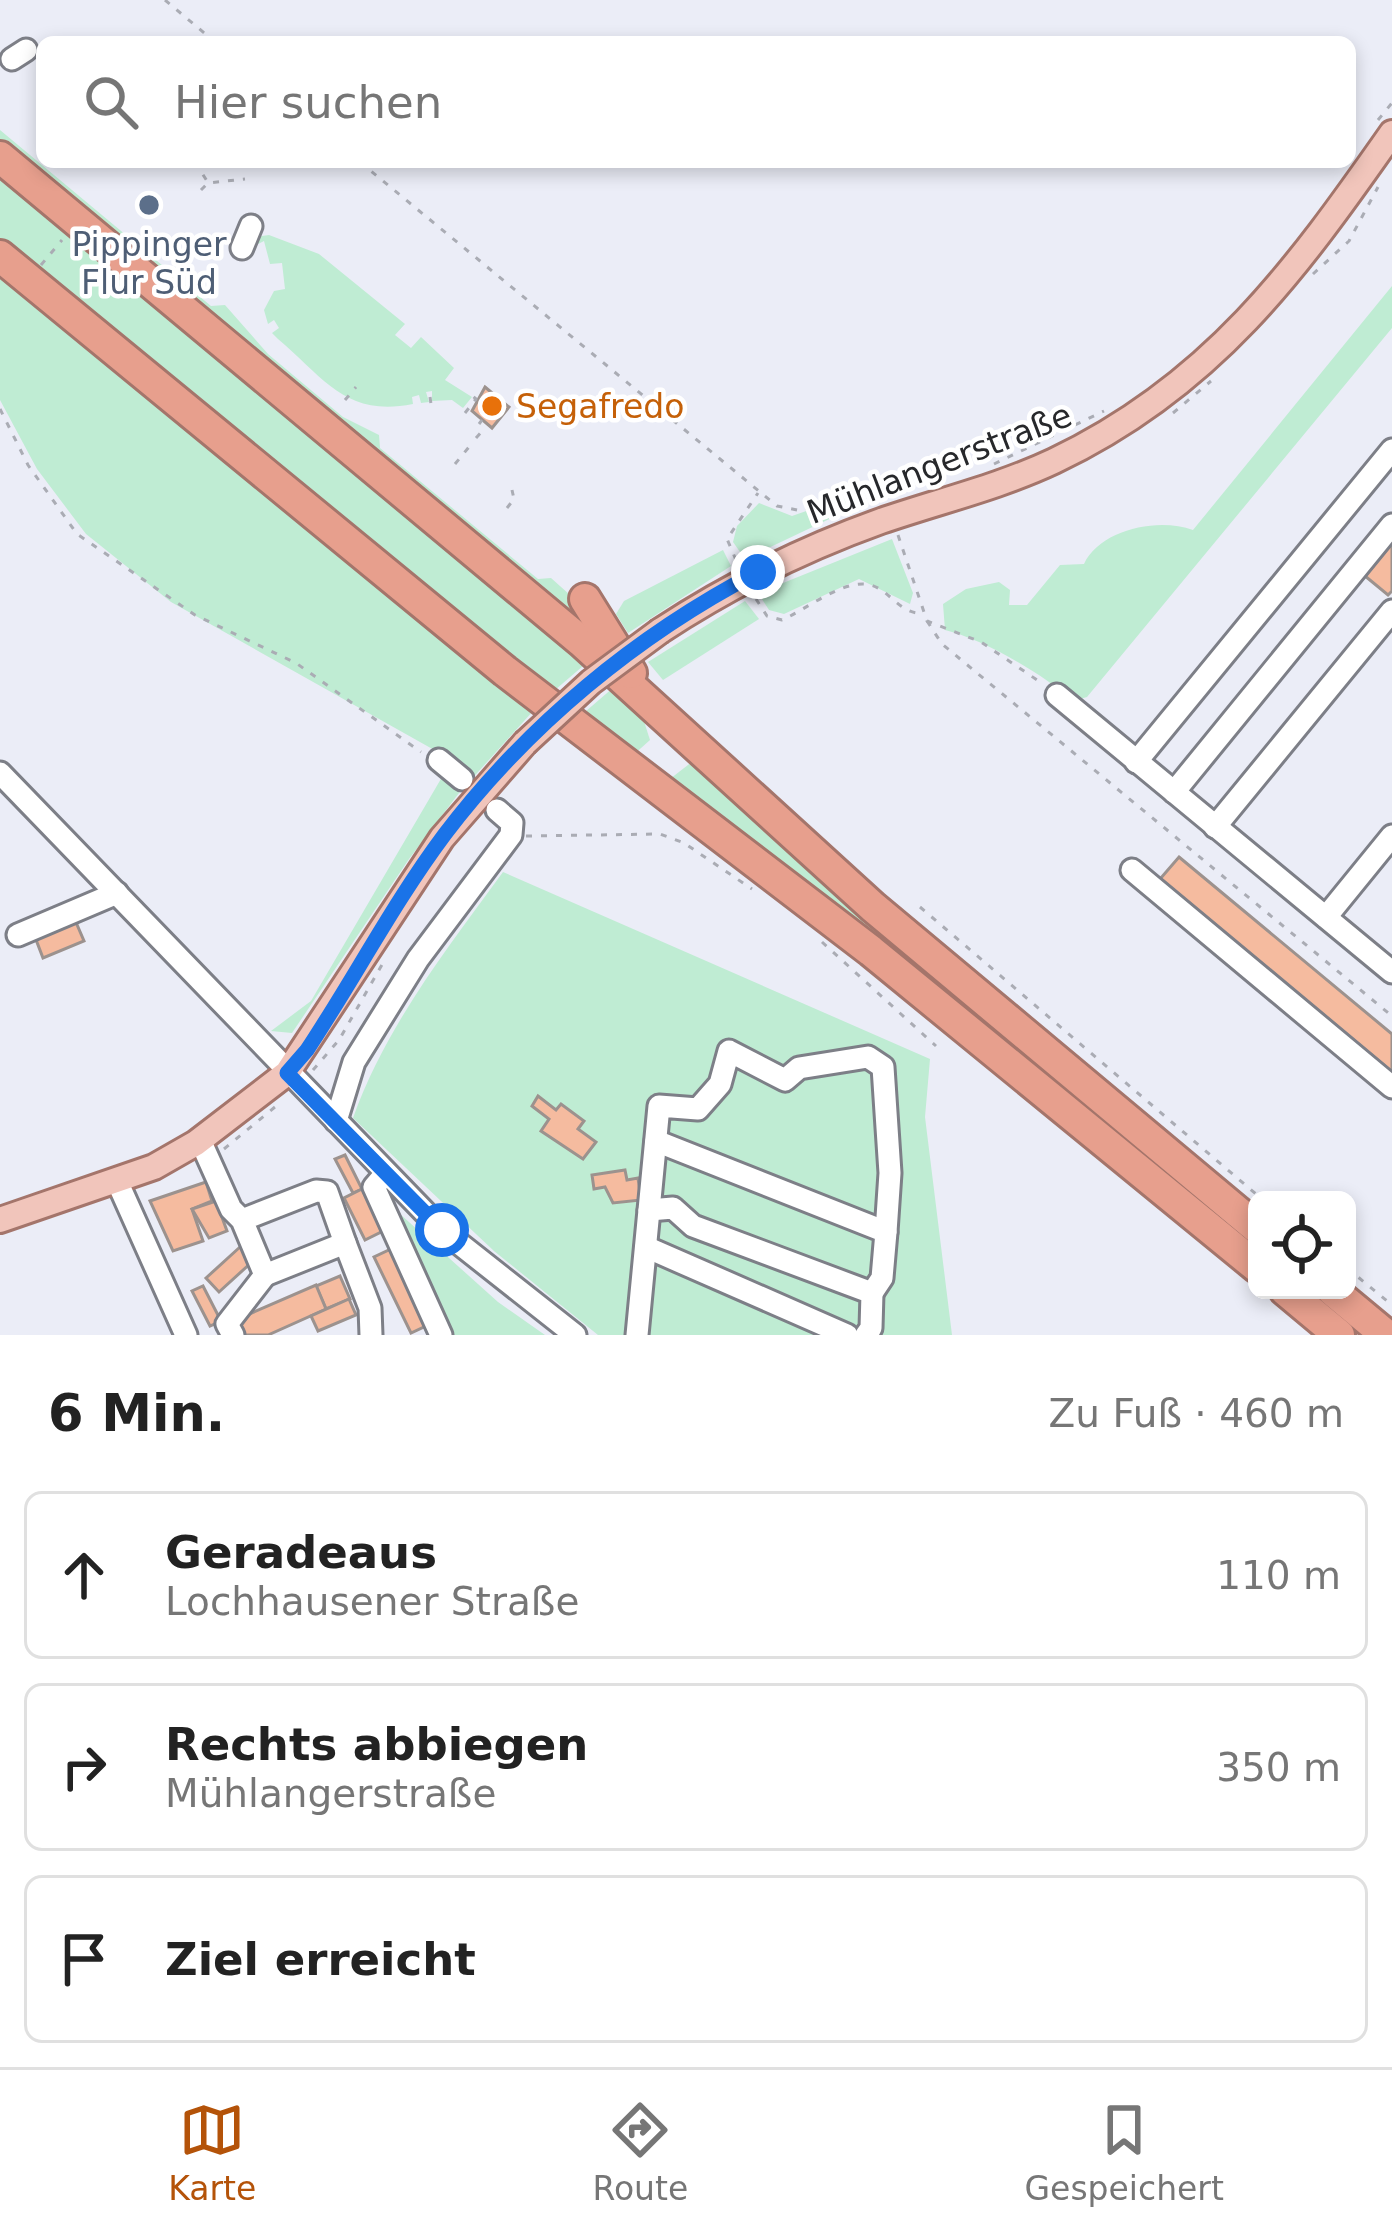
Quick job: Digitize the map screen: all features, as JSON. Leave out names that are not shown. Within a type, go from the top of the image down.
[{"type":"highway","points":[[0,157],[650,704],[873,908],[1248,1220]]},
{"type":"highway","points":[[0,256],[505,671],[871,951],[1248,1260]]},
{"type":"highway","points":[[585,599],[650,704]]},
{"type":"highway","points":[[1296,1299],[1339,1335]]},
{"type":"highway","points":[[1343,1299],[1386,1335]]},
{"type":"main road","name":"Mühlangerstraße","points":[[0,1220],[117,1181],[200,1140],[292,1079],[442,838],[525,743],[591,682],[660,631],[714,595],[833,539],[1053,461],[1158,398],[1227,343],[1285,284],[1383,129]]},
{"type":"street","points":[[242,248],[251,226]]},
{"type":"street","points":[[1136,762],[1392,450]]},
{"type":"street","points":[[1174,792],[1392,525]]},
{"type":"street","points":[[1215,827],[1392,611]]},
{"type":"street","points":[[1057,695],[1392,972]]},
{"type":"street","points":[[439,760],[462,779]]},
{"type":"street","points":[[0,773],[386,1173],[479,1263],[575,1335]]},
{"type":"street","points":[[336,1121],[354,1062],[418,959],[511,835],[512,823],[496,810]]},
{"type":"street","points":[[1326,917],[1392,836]]},
{"type":"street","points":[[1132,870],[1392,1087]]},
{"type":"street","points":[[18,935],[117,893]]},
{"type":"street","points":[[637,1335],[659,1106],[698,1109],[709,1101],[729,1051],[785,1080],[799,1068],[868,1057],[883,1067],[890,1173],[882,1278],[872,1294],[866,1335]]},
{"type":"street","points":[[200,1140],[265,1275]]},
{"type":"street","points":[[656,1141],[886,1232]]},
{"type":"street","points":[[386,1173],[374,1187],[441,1335]]},
{"type":"street","points":[[117,1181],[186,1335]]},
{"type":"street","points":[[242,1220],[316,1191],[327,1192],[370,1308],[371,1335]]},
{"type":"street","points":[[649,1210],[673,1208],[693,1226],[872,1294]]},
{"type":"street","points":[[233,1335],[227,1324],[265,1275],[345,1243]]},
{"type":"street","points":[[646,1247],[847,1335]]},
{"type":"path","points":[[165,0],[208,36]]},
{"type":"path","points":[[1383,129],[1392,103]]},
{"type":"path","points":[[199,168],[208,183]]},
{"type":"path","points":[[367,168],[759,492],[790,512],[858,492],[872,506]]},
{"type":"path","points":[[201,190],[208,183],[245,179]]},
{"type":"path","points":[[28,280],[70,231]]},
{"type":"path","points":[[345,400],[356,387]]},
{"type":"path","points":[[465,413],[477,400],[468,392]]},
{"type":"path","points":[[976,471],[1112,407]]},
{"type":"path","points":[[0,409],[28,465],[77,534],[195,615],[296,663],[397,740],[439,760]]},
{"type":"path","points":[[476,438],[482,424]]},
{"type":"path","points":[[455,464],[469,447]]},
{"type":"path","points":[[507,508],[514,500],[512,490]]},
{"type":"path","points":[[736,560],[727,539],[759,492]]},
{"type":"path","points":[[897,533],[924,614],[942,644],[1392,1016]]},
{"type":"path","points":[[756,599],[767,616],[782,620],[861,583],[877,587],[903,609],[924,614]]},
{"type":"path","points":[[927,621],[981,642],[1057,695]]},
{"type":"path","points":[[511,835],[562,839],[660,834],[684,843],[756,892]]},
{"type":"path","points":[[920,907],[1252,1191]]},
{"type":"path","points":[[808,930],[936,1046]]},
{"type":"path","points":[[292,1079],[339,1040],[384,963]]},
{"type":"path","points":[[1356,1275],[1392,1305]]},
{"type":"green space","points":[[0,130],[36,160],[36,168],[46,168],[211,306],[225,305],[268,354],[343,417],[379,435],[380,448],[538,579],[551,578],[579,603],[595,639],[0,143]]},
{"type":"green space","points":[[0,169],[590,660],[548,696],[0,243]]},
{"type":"green space","points":[[269,235],[319,254],[405,324],[395,335],[411,348],[421,337],[454,368],[445,380],[472,397],[463,408],[452,400],[432,401],[432,391],[426,392],[429,402],[421,403],[419,395],[412,397],[413,404],[370,405],[324,381],[272,333],[279,328],[274,320],[268,324],[264,310],[274,291],[285,289],[282,263],[270,264],[264,241],[250,248],[255,237]]},
{"type":"green space","points":[[0,272],[534,710],[459,793],[409,859],[292,1033],[271,1031],[311,1001],[452,760],[171,602],[86,534],[37,469],[0,400]]},
{"type":"green space","points":[[1392,286],[1392,328],[1087,697],[1073,701],[1013,659],[945,630],[943,604],[966,589],[999,582],[1010,590],[1009,605],[1027,605],[1060,565],[1084,564],[1116,535],[1147,526],[1193,530]]},
{"type":"green space","points":[[861,496],[861,504],[745,559],[733,542],[737,526],[759,503],[792,516]]},
{"type":"green space","points":[[892,539],[913,593],[910,604],[859,579],[784,614],[769,610],[758,593]]},
{"type":"green space","points":[[723,550],[731,566],[628,633],[616,614],[624,601]]},
{"type":"green space","points":[[745,601],[759,619],[663,680],[648,662]]},
{"type":"green space","points":[[614,687],[641,712],[650,740],[631,757],[578,718]]},
{"type":"green space","points":[[697,758],[1170,1166],[1160,1179],[666,782]]},
{"type":"green space","points":[[503,872],[930,1059],[925,1117],[952,1335],[598,1335],[494,1251],[353,1118],[400,1020]]},
{"type":"green space","points":[[390,1205],[498,1302],[545,1335],[449,1335]]},
{"type":"building","name":"Segafredo","points":[[485,387],[509,407],[492,428],[472,411]]},
{"type":"building","points":[[1392,543],[1392,591],[1388,595],[1365,576]]},
{"type":"building","points":[[1179,857],[1392,1034],[1392,1072],[1160,879]]},
{"type":"building","points":[[75,920],[84,941],[43,958],[35,937]]},
{"type":"building","points":[[538,1096],[556,1110],[561,1104],[584,1121],[578,1129],[596,1142],[583,1159],[541,1131],[549,1119],[532,1106]]},
{"type":"building","points":[[345,1155],[362,1189],[353,1193],[335,1159]]},
{"type":"building","points":[[625,1170],[627,1180],[638,1178],[641,1200],[613,1203],[605,1187],[594,1189],[592,1175]]},
{"type":"building","points":[[206,1182],[212,1201],[192,1209],[203,1241],[173,1251],[150,1201]]},
{"type":"building","points":[[362,1189],[383,1231],[365,1240],[344,1198]]},
{"type":"building","points":[[216,1201],[227,1231],[209,1238],[192,1209]]},
{"type":"building","points":[[240,1247],[253,1261],[219,1292],[206,1278]]},
{"type":"building","points":[[391,1249],[428,1325],[411,1333],[374,1257]]},
{"type":"building","points":[[340,1276],[350,1299],[326,1309],[316,1286]]},
{"type":"building","points":[[316,1285],[326,1309],[268,1335],[237,1335],[231,1322]]},
{"type":"building","points":[[203,1286],[221,1321],[210,1326],[192,1291]]},
{"type":"building","points":[[349,1299],[356,1315],[318,1331],[311,1316]]},
{"type":"place","name":"Pippinger Flur Süd","points":[[149,205]]},
{"type":"place","name":"Segafredo","points":[[492,406]]},
{"type":"route","points":[[442,1230],[287,1073],[344,995],[442,838],[487,782],[591,682],[714,595],[758,572]]}]
